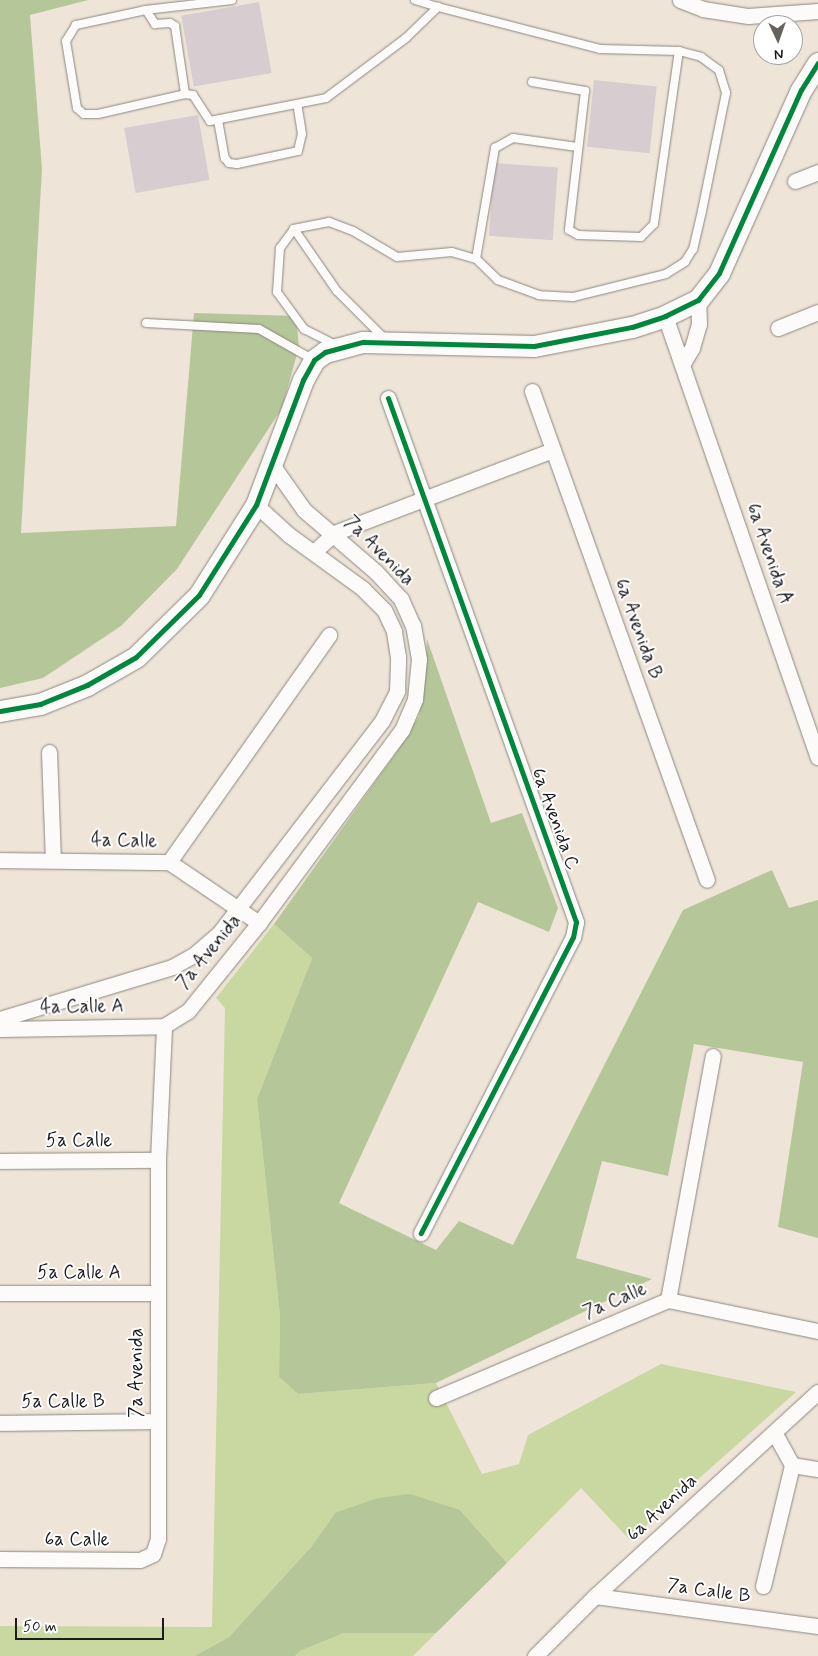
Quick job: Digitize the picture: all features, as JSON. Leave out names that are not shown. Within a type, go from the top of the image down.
[{"type":"street","points":[[680,0],[703,9],[748,16],[818,12]]},
{"type":"street","points":[[0,711],[40,704],[87,685],[136,657],[199,596],[256,506],[273,466],[303,380],[314,360],[337,346],[387,341],[464,346],[534,346],[632,327],[665,316],[698,300],[719,273],[801,90],[818,63]]},
{"type":"street","points":[[795,181],[818,172]]},
{"type":"street","points":[[682,365],[692,348],[699,324],[698,300]]},
{"type":"street","points":[[778,328],[818,312]]},
{"type":"street","name":"6a Avenida A","points":[[665,316],[818,756]]},
{"type":"street","name":"6a Avenida B","points":[[532,391],[707,880]]},
{"type":"street","name":"6a Avenida C","points":[[388,398],[576,922],[573,937],[421,1233]]},
{"type":"street","points":[[315,551],[334,533],[553,450]]},
{"type":"street","name":"7a Avenida","points":[[153,1554],[158,1539],[158,1160],[164,1026],[188,1011],[259,922],[402,730],[415,699],[419,659],[413,626],[401,599],[334,533],[304,510],[273,466]]},
{"type":"street","name":"7a Avenida","points":[[0,1019],[172,967],[195,954],[220,932],[331,789],[382,721],[397,691],[398,657],[394,631],[384,610],[362,588],[315,551],[289,535],[256,506]]},
{"type":"street","points":[[169,862],[329,635]]},
{"type":"street","points":[[49,752],[53,860]]},
{"type":"street","points":[[331,789],[349,802]]},
{"type":"street","name":"4a Calle","points":[[0,860],[169,862],[259,922]]},
{"type":"street","name":"4a Calle A","points":[[0,1029],[164,1026]]},
{"type":"street","points":[[668,1300],[713,1056]]},
{"type":"street","name":"5a Calle","points":[[0,1161],[158,1160]]},
{"type":"street","name":"5a Calle A","points":[[0,1293],[157,1293]]},
{"type":"street","name":"7a Calle","points":[[436,1398],[668,1300],[818,1331]]},
{"type":"street","name":"6a Avenida","points":[[535,1656],[595,1596],[775,1434],[818,1392]]},
{"type":"street","name":"5a Calle B","points":[[0,1422],[157,1422]]},
{"type":"street","points":[[763,1586],[792,1465],[775,1434]]},
{"type":"street","points":[[792,1465],[818,1469]]},
{"type":"street","name":"6a Calle","points":[[0,1559],[140,1560],[153,1554]]},
{"type":"street","name":"7a Calle B","points":[[595,1596],[818,1626]]},
{"type":"lane","points":[[232,0],[146,10],[76,25],[71,30],[66,41],[77,108],[84,114],[98,114],[184,94],[198,98],[210,121],[326,98],[406,38],[438,7]]},
{"type":"lane","points":[[337,346],[304,329],[277,292],[280,248],[294,229],[329,222],[353,231],[397,257],[452,252],[476,259],[498,280],[539,295],[573,297],[666,274],[685,262],[693,249],[700,220],[726,93],[719,70],[701,57],[679,51],[600,50],[415,0]]},
{"type":"lane","points":[[146,10],[155,24],[170,23],[175,26],[184,94]]},
{"type":"lane","points":[[532,82],[585,91],[577,147],[569,230],[578,235],[642,238],[654,224],[679,51]]},
{"type":"lane","points":[[218,120],[225,158],[229,163],[237,164],[298,151],[302,134],[297,104]]},
{"type":"lane","points":[[476,259],[495,148],[502,141],[513,138],[577,147]]},
{"type":"lane","points":[[294,229],[337,291],[387,341]]},
{"type":"lane","points":[[146,323],[259,329],[314,360]]},
{"type":"green space","points":[[0,0],[88,0],[30,15],[42,169],[21,533],[176,526],[194,313],[296,316],[299,347],[282,408],[177,569],[121,626],[43,678],[0,688]]},
{"type":"green space","points":[[427,639],[491,823],[522,813],[558,908],[549,932],[478,902],[339,1203],[436,1250],[459,1221],[513,1245],[683,910],[772,870],[789,908],[818,900],[818,1238],[778,1227],[803,1062],[694,1044],[668,1176],[602,1161],[576,1258],[652,1279],[436,1383],[298,1394],[279,1377],[280,1316],[257,1099],[312,958],[274,924],[398,750],[419,716],[425,679]]},
{"type":"green space","points":[[274,924],[312,958],[257,1099],[280,1316],[279,1377],[298,1394],[436,1383],[482,1474],[519,1464],[528,1435],[661,1364],[796,1392],[630,1540],[581,1488],[507,1563],[460,1510],[335,1513],[311,1547],[229,1637],[195,1656],[0,1656],[0,1626],[212,1627],[225,1008],[216,998]]},
{"type":"green space","points":[[410,1494],[460,1510],[507,1563],[436,1633],[344,1633],[300,1651],[295,1656],[195,1656],[229,1637],[311,1547],[335,1513],[378,1498]]},
{"type":"green space","points":[[390,1631],[436,1633],[413,1656],[295,1656],[300,1651],[344,1633]]},
{"type":"building","points":[[259,2],[272,73],[194,87],[181,16]]},
{"type":"building","points":[[594,80],[657,87],[650,153],[587,147]]},
{"type":"building","points":[[198,115],[209,180],[136,193],[124,128]]},
{"type":"building","points":[[494,163],[558,167],[553,240],[489,236]]},
{"type":"cycle path","points":[[0,711],[40,704],[87,685],[136,657],[199,595],[256,505],[303,380],[314,360],[325,352],[363,342],[534,346],[632,327],[665,316],[698,300],[719,273],[801,90],[818,63]]},
{"type":"cycle path","points":[[388,398],[576,922],[573,937],[421,1233]]}]
